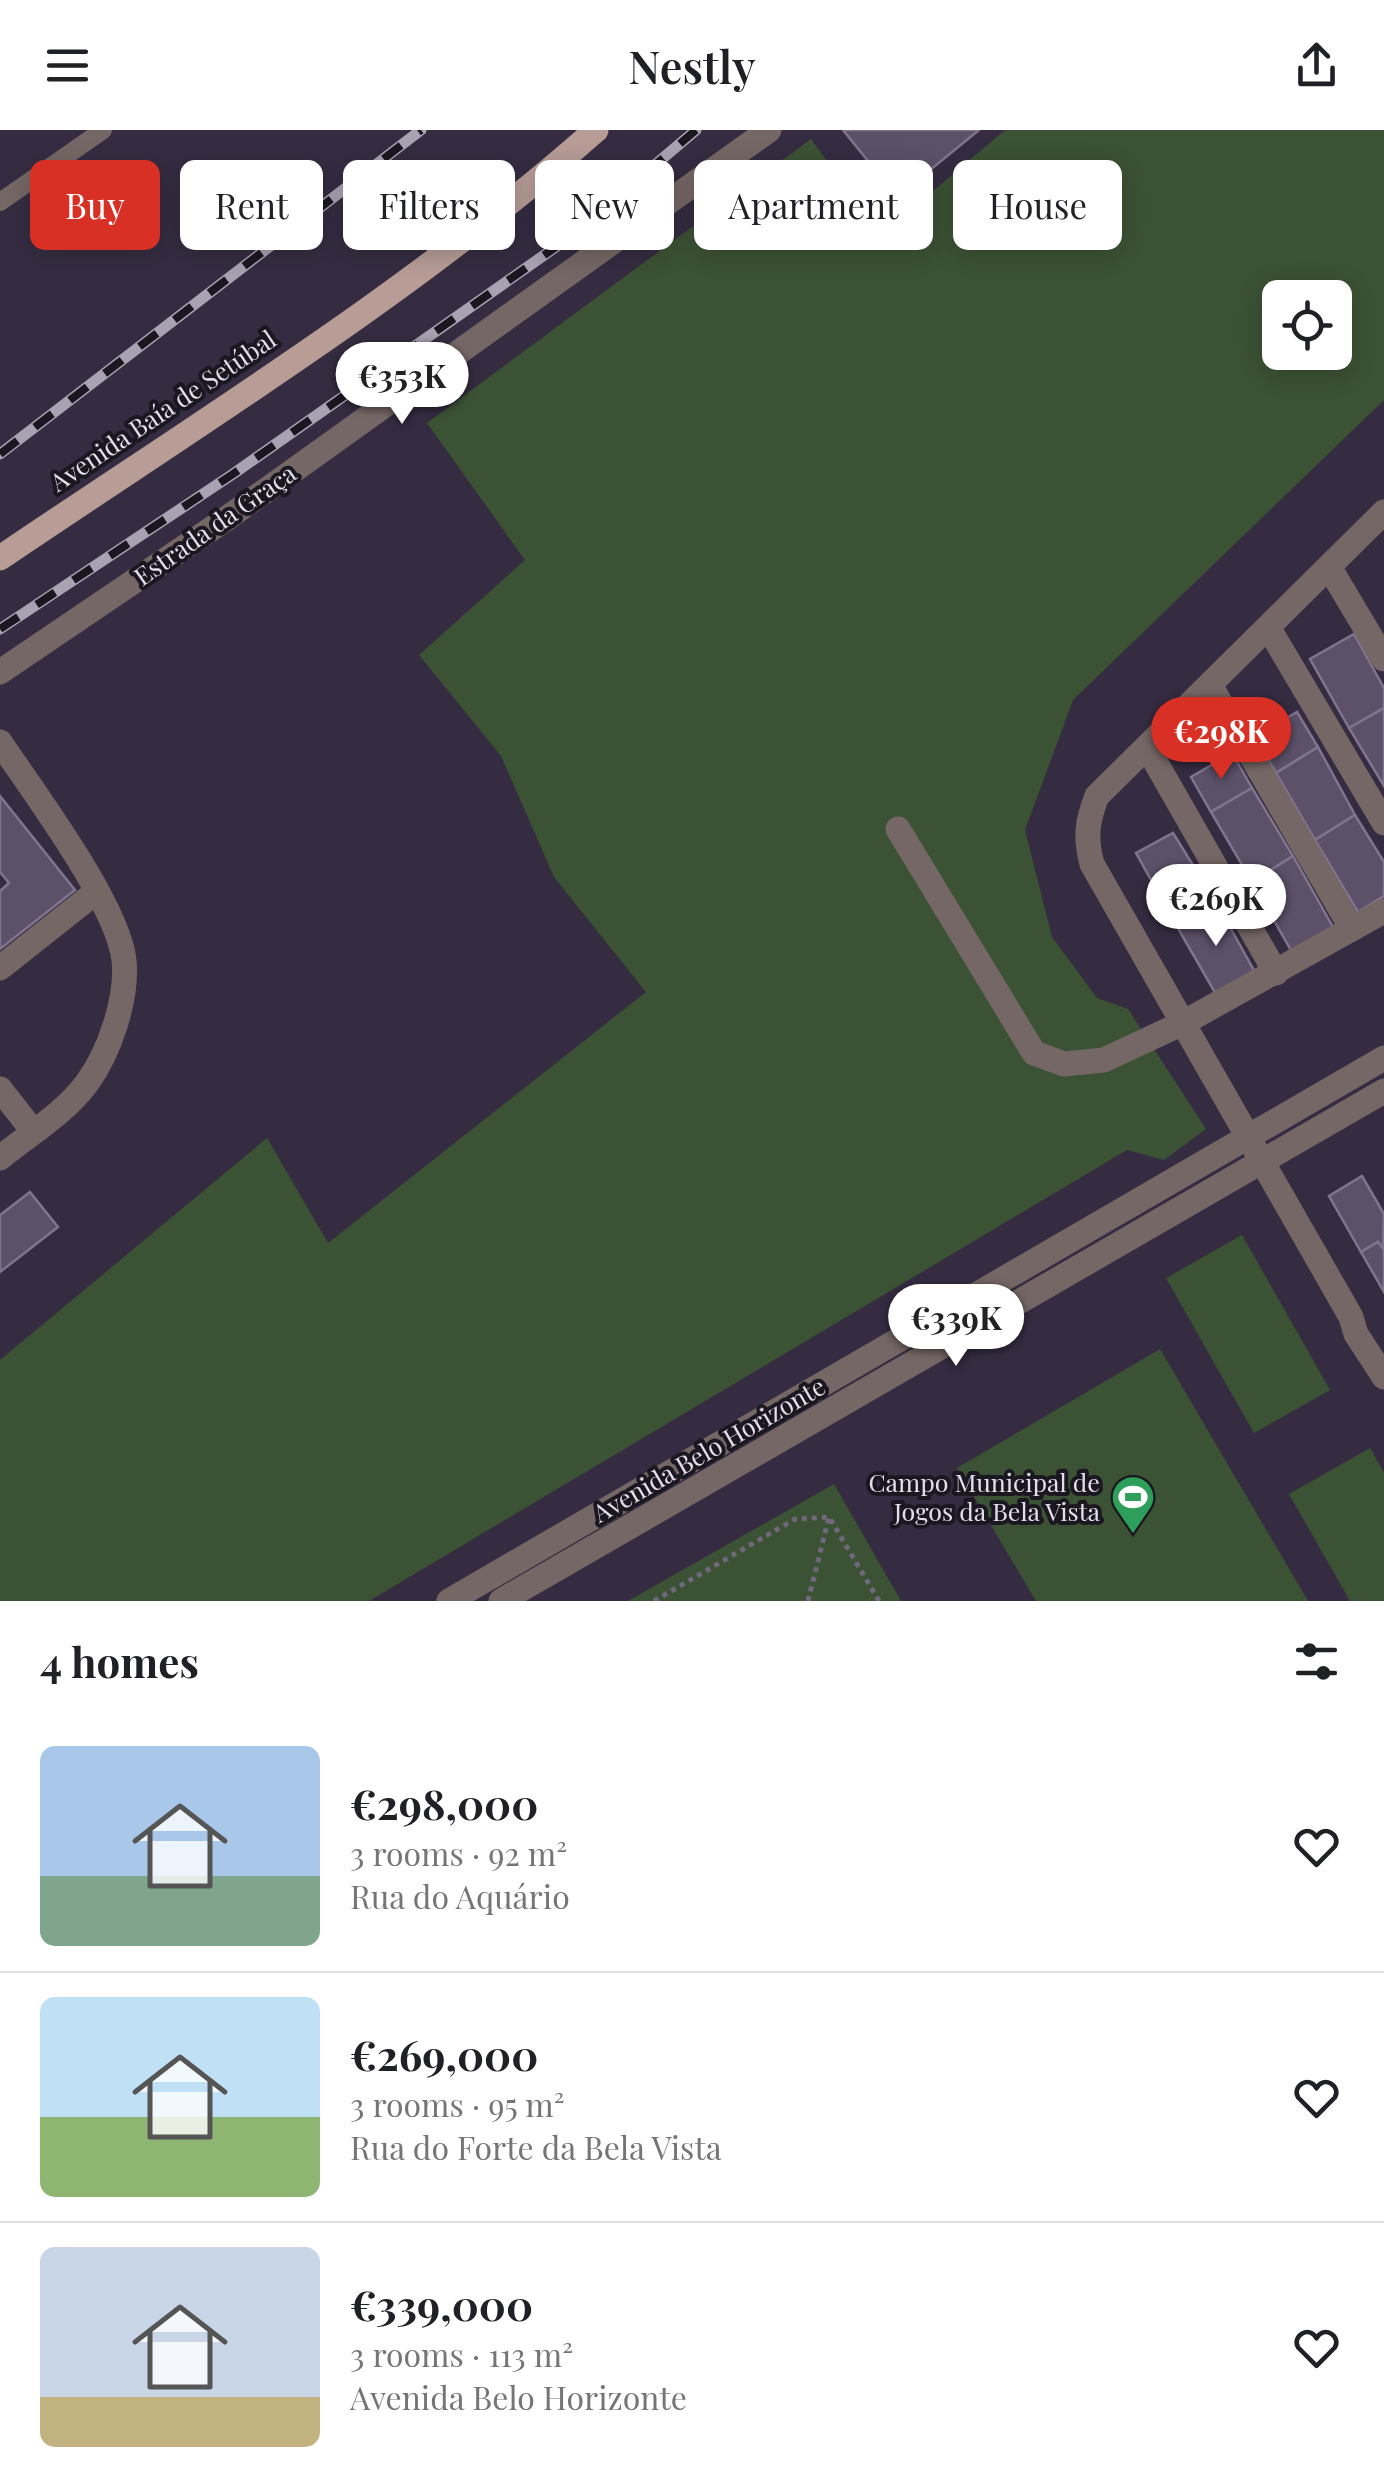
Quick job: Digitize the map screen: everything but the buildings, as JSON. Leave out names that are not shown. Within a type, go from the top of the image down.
[{"type":"main road","name":"Avenida Baía de Setúbal","points":[[0,558],[362,313],[492,218],[596,130]]},
{"type":"street","name":"Estrada da Graça","points":[[0,672],[223,521],[769,130]]},
{"type":"street","points":[[1384,512],[1097,796],[1088,818],[1086,841],[1092,864],[1352,1317],[1356,1334],[1384,1377]]},
{"type":"street","points":[[1328,567],[1384,659]]},
{"type":"street","points":[[1268,627],[1384,823]]},
{"type":"street","points":[[1210,685],[1352,928]]},
{"type":"street","points":[[0,742],[96,892],[120,942],[124,961],[120,1001],[104,1051],[85,1085],[0,1158]]},
{"type":"street","points":[[1147,747],[1276,972]]},
{"type":"street","points":[[898,830],[1034,1053],[1064,1064],[1104,1060],[1183,1024],[1384,910]]},
{"type":"street","points":[[0,968],[96,892]]},
{"type":"street","name":"Avenida Belo Horizonte","points":[[449,1601],[1384,1058]]},
{"type":"street","points":[[0,1089],[33,1131]]},
{"type":"street","name":"Avenida Belo Horizonte","points":[[501,1601],[1384,1091]]},
{"type":"street","points":[[1352,1317],[1384,1334]]},
{"type":"lane","points":[[0,202],[103,130]]},
{"type":"path","points":[[654,1601],[795,1519],[829,1517]]},
{"type":"path","points":[[808,1601],[829,1517]]},
{"type":"path","points":[[829,1517],[879,1601]]},
{"type":"green space","points":[[1005,130],[1384,130],[1384,400],[1073,700],[1025,830],[1052,937],[1097,998],[1128,1009],[1206,1129],[1164,1160],[1127,1150],[369,1601],[0,1601],[0,1360],[267,1138],[328,1243],[646,992],[554,877],[501,756],[419,655],[525,560],[427,423],[661,250],[674,250],[674,240],[694,226],[694,250],[933,250],[933,191],[953,174],[953,250],[1122,250],[1122,160],[970,160]]},
{"type":"green space","points":[[811,139],[826,160],[783,160]]},
{"type":"green space","points":[[1242,1235],[1330,1390],[1254,1433],[1166,1278]]},
{"type":"green space","name":"Campo Municipal de Jogos da Bela Vista","points":[[1160,1349],[1308,1601],[1036,1601],[957,1468]]},
{"type":"green space","points":[[1370,1448],[1384,1473],[1384,1601],[1350,1601],[1289,1494]]},
{"type":"green space","points":[[834,1484],[901,1601],[628,1601]]},
{"type":"railway","points":[[0,454],[421,130]]},
{"type":"railway","points":[[0,629],[233,474],[570,237],[696,130]]},
{"type":"place","name":"Campo Municipal de Jogos da Bela Vista","points":[[1133,1535]]}]
